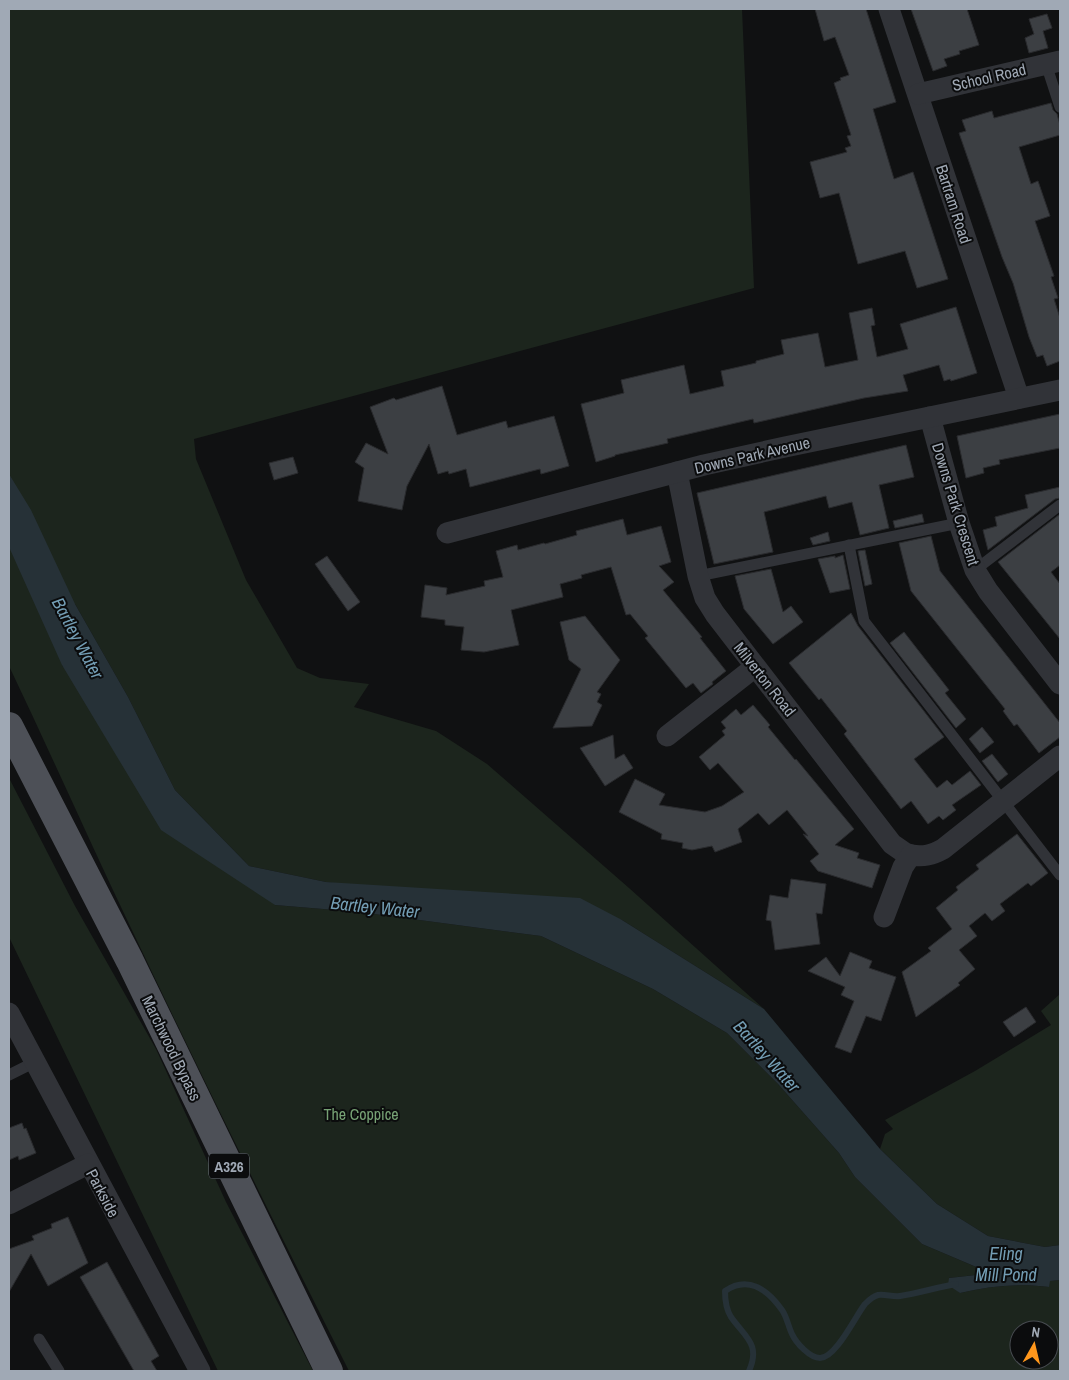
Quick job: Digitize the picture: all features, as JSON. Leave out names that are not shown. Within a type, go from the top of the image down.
[{"type":"main road","name":"Marchwood Bypass","points":[[9,726],[130,961],[330,1371]]},
{"type":"street","name":"Bartram Road","points":[[889,9],[1019,398]]},
{"type":"street","name":"School Road","points":[[918,94],[1053,62]]},
{"type":"street","name":"Downs Park Avenue","points":[[447,533],[677,472],[773,449],[1060,390]]},
{"type":"street","name":"Downs Park Crescent","points":[[930,417],[959,523],[976,570],[988,591],[1060,684]]},
{"type":"street","name":"Milverton Road","points":[[677,472],[698,576],[705,598],[755,667],[892,844],[911,855]]},
{"type":"street","points":[[667,736],[755,667]]},
{"type":"street","points":[[884,917],[900,875],[911,855],[926,856],[933,854],[1060,756]]},
{"type":"street","name":"Parkside","points":[[9,1013],[200,1371]]},
{"type":"street","points":[[9,1204],[88,1164]]},
{"type":"lane","points":[[1053,62],[1060,107]]},
{"type":"lane","points":[[976,570],[1060,505]]},
{"type":"lane","points":[[698,576],[959,523]]},
{"type":"lane","points":[[849,545],[864,621],[1060,875]]},
{"type":"lane","points":[[9,1076],[34,1062]]},
{"type":"lane","points":[[39,1339],[59,1371]]},
{"type":"green space","name":"The Coppice","points":[[9,9],[742,9],[754,288],[194,439],[196,459],[246,580],[297,668],[320,678],[369,684],[354,707],[436,731],[487,764],[764,1009],[622,920],[326,882],[249,866],[175,790],[128,697],[75,604],[62,665],[275,905],[359,912],[541,936],[653,989],[727,1033],[778,1084],[839,1153],[855,1177],[922,1244],[981,1269],[976,1275],[949,1278],[960,1293],[1004,1286],[1027,1285],[1049,1287],[1049,1281],[1060,1280],[1060,1371],[349,1371],[238,1150],[115,894],[9,666]]},
{"type":"green space","points":[[9,778],[75,906],[156,1049],[226,1202],[313,1371],[218,1371],[9,937]]},
{"type":"green space","points":[[1060,994],[1060,1245],[1045,1247],[988,1236],[937,1204],[880,1149],[885,1134],[893,1129],[885,1120],[975,1071],[1051,1025],[1041,1011]]},
{"type":"water","points":[[9,474],[31,510],[75,604],[128,697],[175,790],[249,866],[326,882],[580,898],[622,920],[764,1009],[880,1149],[937,1204],[988,1236],[1045,1247],[1060,1245],[1060,1280],[1050,1281],[1049,1287],[1027,1285],[1004,1286],[960,1293],[948,1285],[949,1278],[976,1275],[981,1269],[922,1244],[855,1177],[839,1153],[778,1084],[727,1033],[653,989],[541,936],[359,912],[275,905],[161,830],[62,665],[9,547]]},
{"type":"building","points":[[815,9],[866,9],[896,102],[873,109],[894,179],[913,172],[948,279],[917,288],[905,251],[858,264],[839,193],[820,198],[810,162],[847,152],[845,148],[851,146],[847,136],[851,135],[834,83],[841,80],[840,78],[849,75],[835,37],[824,41]]},
{"type":"building","points":[[911,9],[967,9],[979,45],[959,51],[960,54],[944,59],[947,66],[933,71]]},
{"type":"building","points":[[1047,14],[1052,28],[1043,31],[1048,48],[1029,53],[1025,38],[1034,34],[1029,19]]},
{"type":"building","points":[[1051,103],[1053,110],[1057,114],[1060,135],[1019,147],[1031,184],[1038,181],[1050,216],[1035,221],[1054,276],[1051,277],[1058,298],[1054,299],[1060,318],[1060,361],[1047,366],[1043,355],[1037,357],[1029,337],[1013,283],[1002,257],[959,133],[966,131],[962,120],[992,111],[994,118]]},
{"type":"building","points":[[956,307],[977,373],[951,381],[950,379],[944,381],[939,365],[903,375],[908,391],[864,398],[754,423],[753,419],[667,439],[668,443],[615,455],[596,462],[581,404],[624,393],[621,380],[684,365],[690,394],[724,386],[721,371],[784,354],[781,340],[818,333],[825,367],[858,360],[849,313],[872,308],[875,325],[871,326],[877,357],[908,349],[900,324]]},
{"type":"building","points":[[442,386],[457,435],[506,421],[508,428],[554,416],[569,466],[541,474],[540,469],[470,487],[466,469],[449,474],[448,471],[438,474],[429,444],[407,486],[402,510],[358,501],[364,468],[355,462],[366,443],[388,454],[370,407],[394,398],[396,400]]},
{"type":"building","points":[[1060,414],[1060,448],[999,460],[1000,464],[983,468],[984,473],[966,478],[957,436]]},
{"type":"building","points":[[906,445],[914,477],[879,485],[889,528],[860,535],[852,502],[829,508],[826,496],[764,512],[773,552],[714,564],[697,493]]},
{"type":"building","points":[[293,457],[298,473],[274,480],[269,463]]},
{"type":"building","points":[[1060,487],[1060,498],[1055,499],[988,550],[983,530],[997,526],[995,517],[1028,508],[1025,495]]},
{"type":"building","points":[[922,514],[924,522],[895,528],[893,521]]},
{"type":"building","points":[[1060,514],[1060,565],[1051,572],[1060,584],[1060,639],[998,562]]},
{"type":"building","points":[[623,519],[627,535],[661,526],[671,562],[659,566],[674,582],[663,590],[702,637],[700,638],[726,671],[701,693],[693,683],[686,688],[645,638],[648,636],[630,614],[626,615],[611,567],[581,575],[582,578],[560,584],[563,597],[511,610],[519,645],[484,652],[461,650],[464,627],[445,625],[445,620],[421,617],[425,585],[447,588],[446,595],[485,586],[484,581],[503,577],[496,551],[517,545],[518,550],[545,544],[577,535],[576,531]]},
{"type":"building","points":[[828,532],[830,541],[813,545],[810,538]]},
{"type":"building","points":[[931,536],[940,571],[1060,723],[1060,737],[1039,753],[1017,724],[1014,726],[1003,711],[1005,709],[911,591],[899,543]]},
{"type":"building","points":[[865,550],[872,584],[865,586],[858,551]]},
{"type":"building","points":[[843,555],[850,589],[830,593],[818,559],[835,556],[835,558]]},
{"type":"building","points":[[327,556],[360,602],[348,611],[315,564]]},
{"type":"building","points":[[771,569],[783,612],[791,606],[803,622],[773,644],[744,609],[735,576]]},
{"type":"building","points":[[851,613],[858,626],[944,737],[914,759],[937,788],[947,780],[952,785],[970,771],[981,785],[952,805],[956,810],[943,820],[939,816],[928,824],[911,801],[901,809],[844,734],[847,731],[821,698],[819,700],[789,663]]},
{"type":"building","points":[[585,616],[620,660],[597,692],[601,694],[597,702],[602,705],[592,726],[553,728],[581,669],[569,660],[560,622]]},
{"type":"building","points":[[904,632],[949,690],[945,693],[966,719],[956,728],[890,643]]},
{"type":"building","points":[[753,705],[770,725],[768,727],[854,829],[835,845],[859,853],[857,858],[880,865],[872,888],[818,871],[810,861],[819,854],[803,834],[808,836],[787,810],[769,825],[758,813],[738,829],[742,842],[715,852],[712,846],[692,850],[682,848],[683,843],[661,839],[662,834],[619,812],[635,779],[665,794],[659,805],[705,812],[722,806],[744,792],[718,763],[710,770],[699,757],[725,735],[722,731],[726,728],[721,722],[736,709],[741,715]]},
{"type":"building","points":[[982,727],[994,742],[980,753],[969,739]]},
{"type":"building","points":[[613,735],[615,759],[624,754],[633,768],[605,786],[580,748]]},
{"type":"building","points":[[992,754],[1008,774],[998,782],[982,761]]},
{"type":"building","points":[[1017,834],[1048,873],[1031,886],[1028,883],[1000,904],[1005,911],[992,921],[985,913],[969,926],[977,936],[959,950],[975,969],[958,983],[960,985],[916,1017],[902,972],[931,951],[928,948],[952,929],[936,908],[958,890],[956,887],[979,869],[976,865]]},
{"type":"building","points":[[791,879],[826,884],[822,914],[816,913],[820,944],[775,950],[771,921],[766,920],[770,895],[788,898]]},
{"type":"building","points":[[850,952],[872,961],[869,968],[896,977],[881,1021],[866,1016],[851,1053],[835,1047],[854,1001],[841,995],[845,987],[808,971],[826,957],[840,976]]},
{"type":"building","points":[[1026,1007],[1036,1022],[1014,1037],[1003,1022]]},
{"type":"building","points":[[22,1123],[24,1129],[26,1128],[36,1153],[19,1160],[18,1156],[9,1160],[9,1128]]},
{"type":"building","points":[[68,1217],[88,1263],[48,1286],[31,1254],[9,1292],[9,1249],[34,1240],[32,1236],[52,1228],[51,1224]]},
{"type":"building","points":[[107,1262],[159,1356],[151,1361],[157,1371],[134,1371],[80,1277]]},
{"type":"waterway","points":[[749,1371],[753,1354],[750,1341],[731,1317],[726,1304],[725,1291],[733,1286],[749,1285],[764,1291],[784,1313],[797,1342],[812,1356],[820,1358],[833,1351],[865,1304],[875,1296],[900,1296],[956,1284]]},
{"type":"water label","name":"Bartley Water","points":[[78,638]]},
{"type":"water label","name":"Bartley Water","points":[[375,907]]},
{"type":"water label","name":"Bartley Water","points":[[767,1056]]},
{"type":"water label","name":"Eling Mill Pond","points":[[1006,1263]]}]
